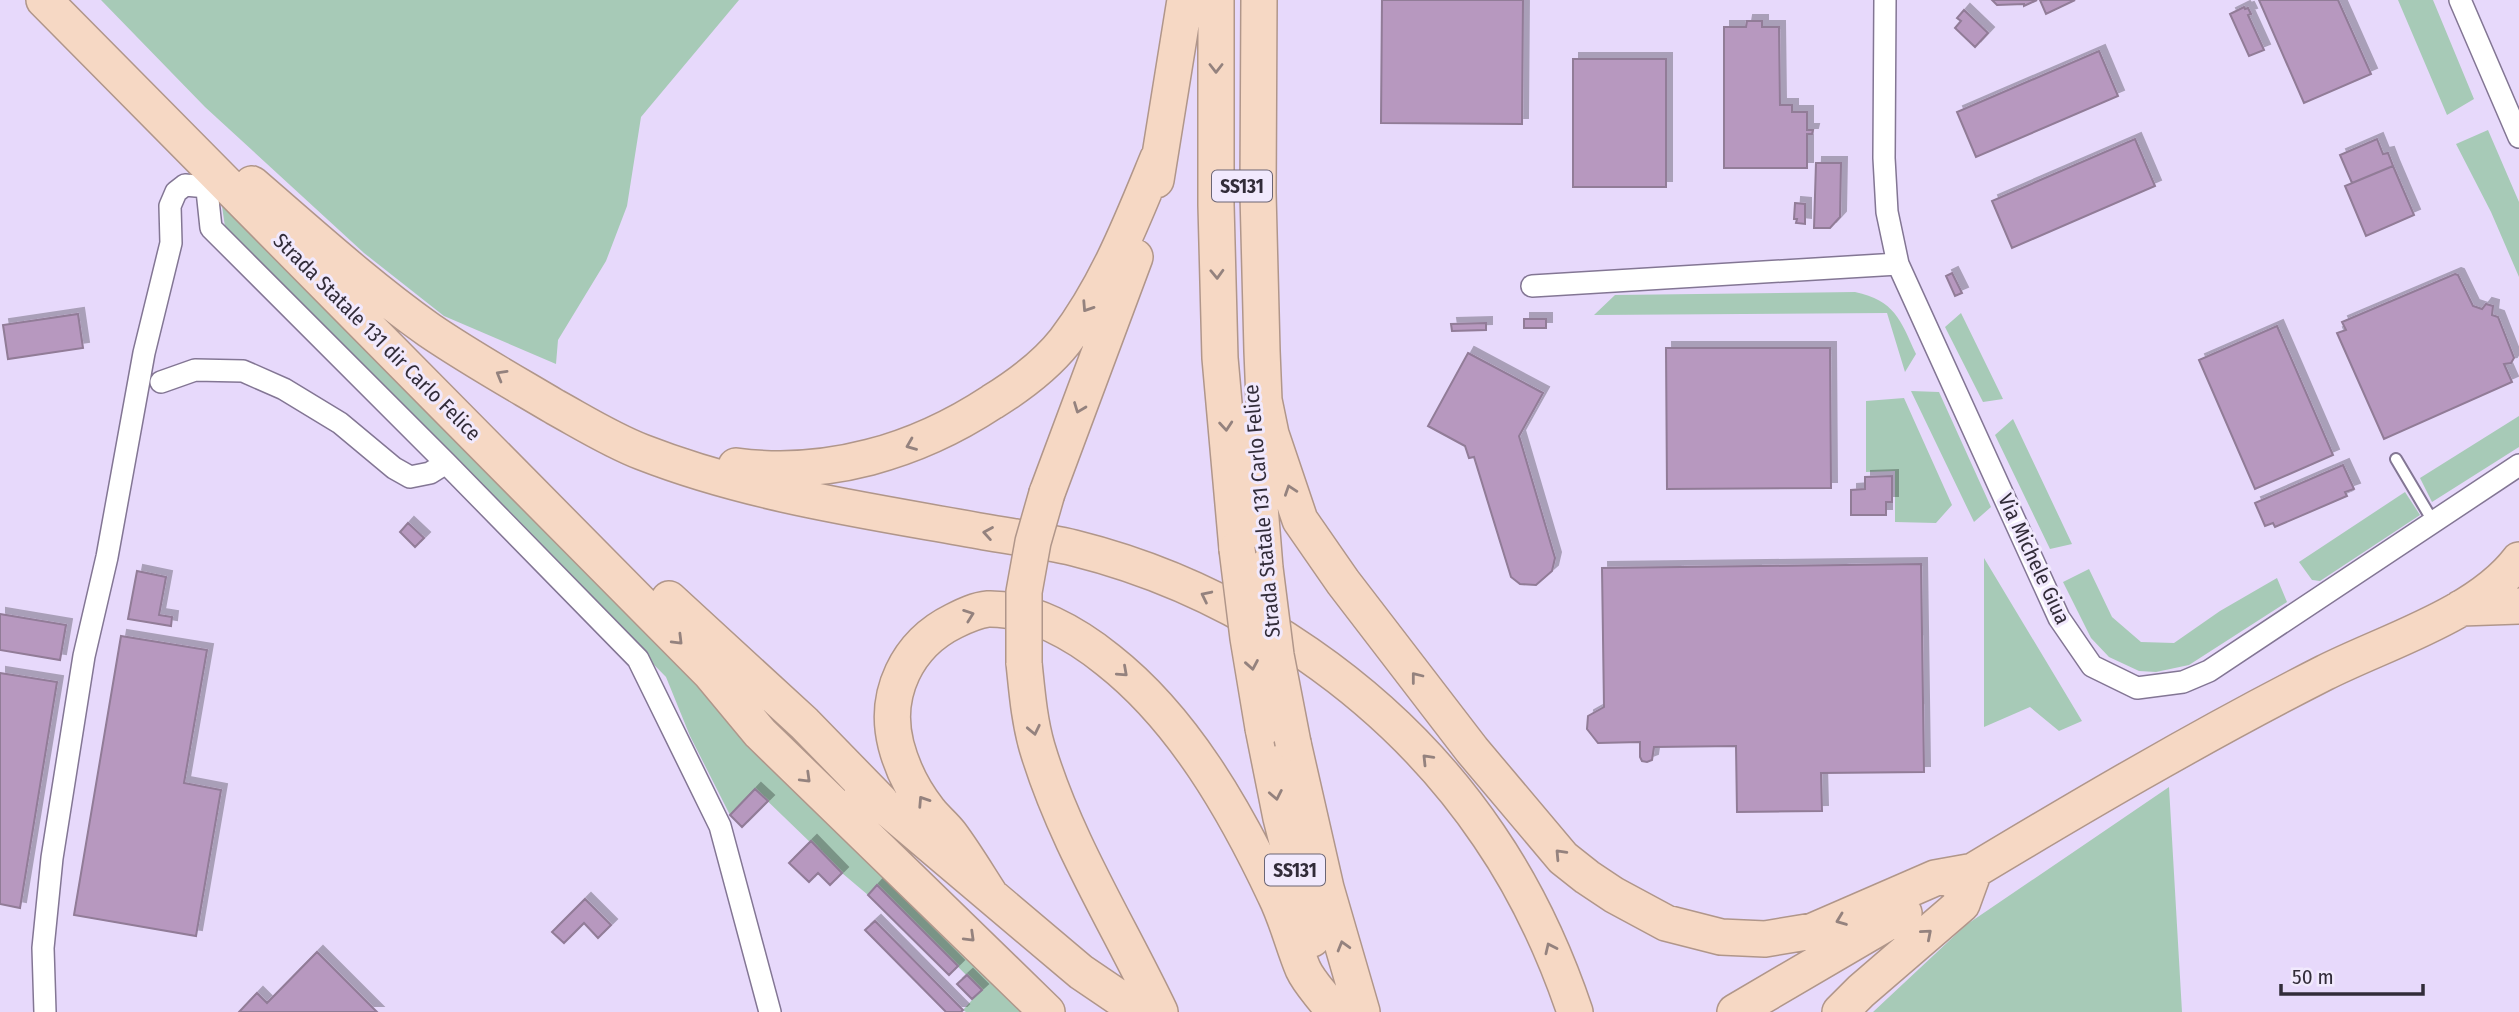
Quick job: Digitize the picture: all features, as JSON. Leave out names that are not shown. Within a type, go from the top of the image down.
[{"type":"highway","name":"Strada Statale 131 dir Carlo Felice","points":[[44,0],[206,174],[711,674]]},
{"type":"highway","points":[[75,0],[252,184],[335,275],[576,515],[804,723],[881,802]]},
{"type":"highway","points":[[1160,1012],[1063,820],[1037,746],[1028,704],[1024,663],[1024,592],[1032,542],[1047,493],[1126,285],[1155,197],[1158,158],[1185,0]]},
{"type":"highway","name":"Strada Statale 131 Carlo Felice","points":[[1216,0],[1216,205],[1220,358],[1237,549],[1248,638],[1281,818],[1330,1008]]},
{"type":"highway","name":"Strada Statale 131 Carlo Felice","points":[[1242,0],[1242,273],[1265,568],[1276,655],[1293,743],[1326,888],[1362,1012]]},
{"type":"highway","points":[[1259,0],[1257,106],[1261,327],[1264,400],[1271,434],[1300,520],[1343,582],[1472,750],[1563,858],[1587,877],[1666,923],[1721,937],[1766,939],[1813,931],[1935,878],[1974,871]]},
{"type":"highway","points":[[560,409],[599,421],[681,455],[747,467],[776,469],[831,466],[905,448],[960,423],[1011,390],[1064,342],[1102,283],[1123,243],[1158,158]]},
{"type":"highway","points":[[252,184],[369,284],[431,331],[489,369],[621,443],[712,477],[790,496],[1074,548],[1164,577],[1260,624],[1325,665],[1385,716],[1440,773],[1489,834],[1511,870],[1532,908],[1560,970],[1575,1012]]},
{"type":"highway","points":[[1735,1012],[2198,740],[2326,672],[2461,608],[2508,575],[2519,560]]},
{"type":"highway","points":[[2461,608],[2519,606]]},
{"type":"highway","points":[[991,896],[909,779],[896,745],[892,717],[899,677],[909,658],[944,626],[968,614],[988,609],[1039,620],[1069,631],[1109,660],[1154,701],[1206,773],[1260,863],[1283,911],[1304,972],[1330,1008]]},
{"type":"highway","points":[[711,674],[881,802],[1081,972],[1140,1012]]},
{"type":"highway","points":[[711,674],[760,733],[1047,1012]]},
{"type":"highway","points":[[1840,1012],[1962,904],[1974,871]]},
{"type":"highway","points":[[1052,947],[1109,1012]]},
{"type":"street","name":"Via Michele Giua","points":[[1885,0],[1884,158],[1887,212],[1898,264],[2059,618],[2092,666],[2137,688],[2183,682],[2209,671],[2519,465]]},
{"type":"street","points":[[2460,0],[2519,137]]},
{"type":"street","points":[[45,1012],[43,948],[52,858],[84,656],[107,557],[144,354],[170,243],[170,206],[176,192],[206,174],[211,228],[638,659],[720,826],[770,1012]]},
{"type":"street","points":[[1532,286],[1898,264]]},
{"type":"street","points":[[161,382],[195,370],[243,371],[284,389],[340,423],[394,468],[410,477],[430,473],[446,463]]},
{"type":"lane","points":[[2396,459],[2434,523]]},
{"type":"green space","points":[[101,0],[739,0],[641,117],[627,206],[606,261],[558,340],[556,364],[444,316],[364,253],[205,107]]},
{"type":"green space","points":[[2398,0],[2433,0],[2474,99],[2447,115]]},
{"type":"green space","points":[[2488,130],[2519,202],[2519,277],[2491,212],[2456,144]]},
{"type":"green space","points":[[222,206],[1023,1012],[963,1010],[981,990],[878,886],[868,895],[755,789],[730,815],[690,736],[666,677],[225,227]]},
{"type":"green space","points":[[1855,292],[1888,306],[1900,321],[1916,354],[1905,372],[1887,313],[1594,315],[1615,295]]},
{"type":"green space","points":[[1961,313],[2003,399],[1983,402],[1945,327]]},
{"type":"green space","points":[[1911,391],[1939,392],[1991,507],[1974,522]]},
{"type":"green space","points":[[1904,398],[1952,505],[1936,523],[1895,522],[1895,471],[1866,472],[1866,401]]},
{"type":"green space","points":[[2519,416],[2519,447],[2432,502],[2420,478]]},
{"type":"green space","points":[[2013,419],[2072,544],[2050,549],[1995,435]]},
{"type":"green space","points":[[2405,492],[2420,515],[2320,581],[2312,580],[2299,562]]},
{"type":"green space","points":[[1984,558],[2082,721],[2059,731],[2030,707],[1984,727]]},
{"type":"green space","points":[[2089,569],[2112,617],[2141,642],[2174,643],[2220,611],[2277,578],[2287,602],[2189,665],[2156,672],[2139,671],[2109,657],[2091,638],[2063,582]]},
{"type":"green space","points":[[2169,787],[2182,1012],[1873,1012],[1966,925]]},
{"type":"building","points":[[1382,0],[1523,0],[1522,124],[1381,123]]},
{"type":"building","points":[[1992,0],[2037,0],[2024,6],[1997,5]]},
{"type":"building","points":[[2040,0],[2075,0],[2046,14]]},
{"type":"building","points":[[2259,0],[2338,0],[2371,74],[2304,103]]},
{"type":"building","points":[[2244,7],[2248,8],[2251,14],[2248,15],[2264,50],[2249,56],[2230,14]]},
{"type":"building","points":[[1964,10],[1988,33],[1975,47],[1955,28],[1961,21],[1957,18]]},
{"type":"building","points":[[1747,21],[1762,21],[1762,27],[1779,27],[1780,105],[1792,105],[1792,112],[1807,112],[1807,130],[1813,130],[1812,134],[1807,134],[1807,168],[1724,168],[1724,27],[1746,27]]},
{"type":"building","points":[[2099,51],[2118,96],[1976,157],[1957,112]]},
{"type":"building","points":[[1573,59],[1666,59],[1666,187],[1573,187]]},
{"type":"building","points":[[2135,139],[2155,186],[2012,248],[1992,201]]},
{"type":"building","points":[[2377,139],[2383,154],[2388,153],[2393,166],[2352,183],[2340,155]]},
{"type":"building","points":[[1816,163],[1841,163],[1840,217],[1830,228],[1814,228]]},
{"type":"building","points":[[2393,166],[2414,215],[2366,236],[2345,186]]},
{"type":"building","points":[[1795,203],[1805,204],[1805,224],[1796,223],[1797,219],[1794,219]]},
{"type":"building","points":[[1952,273],[1962,293],[1955,296],[1946,276]]},
{"type":"building","points":[[2458,275],[2473,306],[2482,309],[2486,304],[2493,306],[2492,315],[2498,317],[2514,358],[2511,363],[2504,364],[2512,382],[2384,439],[2337,333],[2346,330],[2342,322]]},
{"type":"building","points":[[78,314],[83,348],[8,359],[3,325]]},
{"type":"building","points":[[1524,319],[1546,319],[1546,328],[1524,328]]},
{"type":"building","points":[[1486,323],[1486,330],[1452,331],[1451,324]]},
{"type":"building","points":[[2277,326],[2333,455],[2255,489],[2199,360]]},
{"type":"building","points":[[1666,348],[1830,348],[1831,488],[1667,489]]},
{"type":"building","points":[[1468,353],[1543,393],[1519,436],[1555,558],[1552,571],[1536,585],[1520,584],[1511,577],[1474,457],[1469,458],[1465,446],[1428,426]]},
{"type":"building","points":[[2343,465],[2354,489],[2345,492],[2347,496],[2275,527],[2273,523],[2265,526],[2255,503]]},
{"type":"building","points":[[1892,476],[1892,502],[1886,502],[1886,515],[1851,515],[1851,490],[1865,489],[1865,477]]},
{"type":"building","points":[[408,523],[424,538],[415,547],[400,532]]},
{"type":"building","points":[[1921,564],[1924,772],[1821,773],[1822,811],[1737,812],[1736,746],[1654,747],[1652,760],[1647,762],[1640,757],[1640,742],[1598,743],[1587,729],[1588,716],[1604,707],[1602,568]]},
{"type":"building","points":[[137,571],[166,577],[159,615],[172,617],[171,626],[128,619]]},
{"type":"building","points":[[0,614],[66,625],[60,660],[0,650]]},
{"type":"building","points":[[121,636],[207,650],[184,783],[221,790],[196,936],[74,915]]},
{"type":"building","points":[[0,673],[57,682],[20,908],[0,904]]},
{"type":"building","points":[[755,789],[768,801],[742,827],[730,815]]},
{"type":"building","points":[[811,841],[842,873],[830,885],[818,873],[809,882],[789,863]]},
{"type":"building","points":[[877,885],[958,966],[949,975],[868,895]]},
{"type":"building","points":[[585,899],[611,925],[598,938],[584,923],[564,943],[552,932]]},
{"type":"building","points":[[875,921],[963,1010],[961,1012],[946,1012],[865,930]]},
{"type":"building","points":[[317,952],[377,1012],[239,1012],[257,993],[267,1003]]},
{"type":"building","points":[[967,975],[982,990],[972,999],[957,984]]}]
